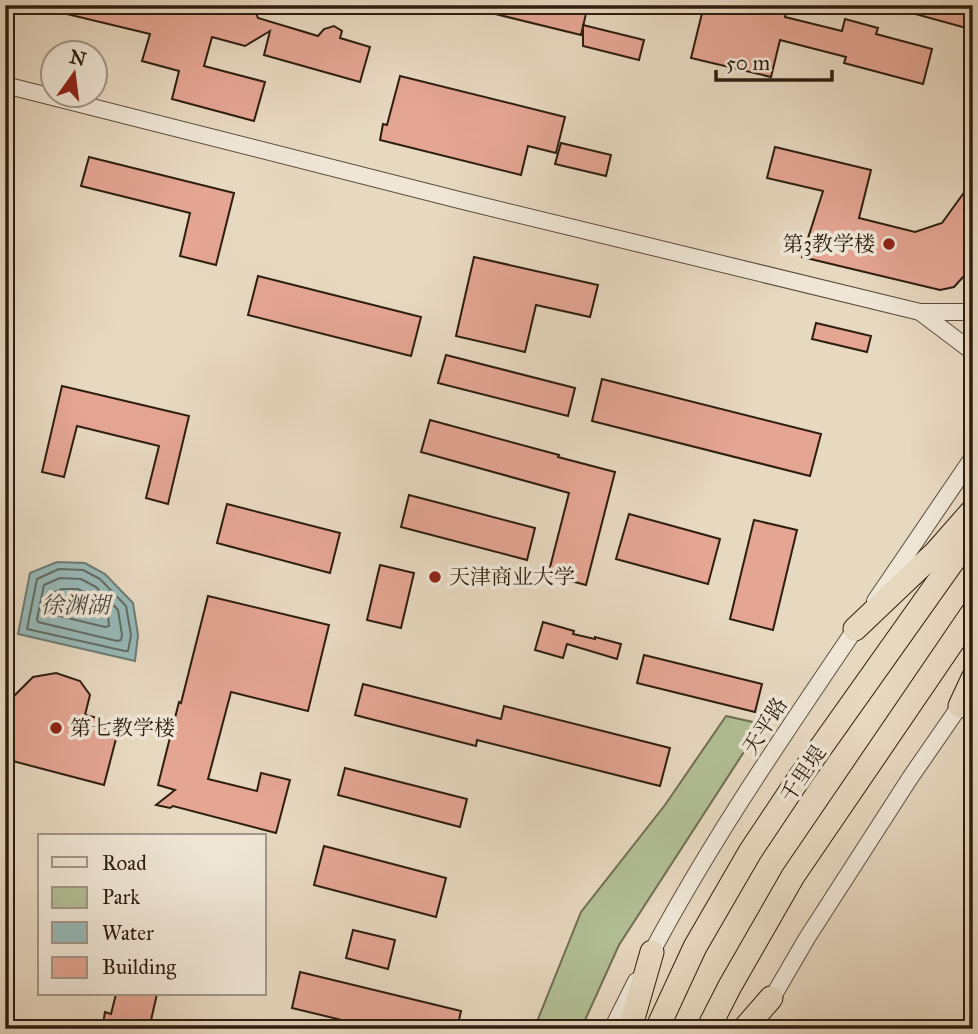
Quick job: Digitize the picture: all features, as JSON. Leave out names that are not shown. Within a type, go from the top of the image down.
[{"type":"highway","points":[[855,629],[911,578],[973,510]]},
{"type":"highway","name":"千里堤","points":[[657,1029],[695,947],[750,852],[973,533]]},
{"type":"highway","points":[[708,1029],[793,876],[973,612]]},
{"type":"highway","points":[[966,696],[973,678]]},
{"type":"highway","points":[[629,1029],[652,952]]},
{"type":"highway","points":[[744,1029],[771,998]]},
{"type":"street","points":[[5,85],[463,201],[920,312],[973,312]]},
{"type":"street","points":[[920,312],[973,352]]},
{"type":"street","name":"天平路","points":[[612,1029],[678,904],[739,805],[806,701],[973,457]]},
{"type":"street","points":[[755,1029],[807,937],[966,696]]},
{"type":"green space","points":[[726,716],[762,724],[619,945],[581,1029],[534,1029],[581,912],[665,805]]},
{"type":"water","name":"徐渊湖","points":[[57,562],[85,563],[105,574],[133,603],[138,635],[135,661],[18,634],[30,573]]},
{"type":"building","points":[[51,5],[229,5],[256,13],[258,18],[318,36],[324,29],[334,26],[342,31],[340,38],[370,47],[360,82],[264,55],[270,31],[245,46],[212,37],[204,66],[265,82],[254,121],[172,99],[179,71],[142,61],[150,34],[50,10]]},
{"type":"building","points":[[479,5],[588,5],[581,35],[479,10]]},
{"type":"building","points":[[704,5],[788,5],[785,17],[842,31],[845,19],[878,28],[876,34],[932,49],[923,84],[844,63],[846,57],[780,40],[771,77],[691,58]]},
{"type":"building","points":[[897,5],[973,5],[973,17],[970,29],[897,9]]},
{"type":"building","points":[[583,25],[644,40],[639,60],[583,46]]},
{"type":"building","points":[[400,76],[565,117],[556,153],[528,146],[521,175],[380,140],[383,124],[387,125]]},
{"type":"building","points":[[561,143],[611,155],[606,176],[555,164]]},
{"type":"building","name":"第3教学楼","points":[[775,147],[871,170],[859,218],[915,232],[942,223],[973,180],[973,266],[954,287],[940,290],[802,257],[823,191],[767,178]]},
{"type":"building","points":[[89,157],[234,193],[216,265],[180,256],[190,213],[81,186]]},
{"type":"building","points":[[474,257],[598,285],[590,317],[536,305],[525,352],[456,336]]},
{"type":"building","points":[[258,276],[421,317],[411,356],[248,315]]},
{"type":"building","points":[[816,323],[871,336],[867,352],[812,339]]},
{"type":"building","points":[[446,355],[575,388],[568,416],[438,383]]},
{"type":"building","points":[[602,379],[821,434],[810,476],[592,421]]},
{"type":"building","points":[[62,386],[189,416],[168,504],[146,498],[159,446],[77,426],[64,477],[42,472]]},
{"type":"building","points":[[430,420],[615,472],[586,585],[548,575],[569,493],[421,452]]},
{"type":"building","points":[[409,495],[535,528],[527,560],[401,527]]},
{"type":"building","points":[[227,504],[340,533],[330,573],[217,543]]},
{"type":"building","points":[[629,514],[720,539],[708,584],[616,559]]},
{"type":"building","points":[[754,520],[797,530],[773,630],[730,619]]},
{"type":"building","points":[[380,565],[414,573],[401,628],[367,620]]},
{"type":"building","points":[[208,596],[329,625],[308,711],[231,692],[208,779],[257,791],[261,773],[290,780],[276,833],[173,806],[170,808],[156,805],[175,790],[158,785]]},
{"type":"building","points":[[543,622],[574,631],[573,634],[621,644],[617,659],[567,644],[563,658],[535,650]]},
{"type":"building","points":[[644,655],[762,684],[755,712],[637,683]]},
{"type":"building","name":"第七教学楼","points":[[56,673],[80,681],[90,695],[85,715],[98,718],[96,725],[118,731],[104,785],[5,759],[5,693],[14,696],[33,677]]},
{"type":"building","points":[[363,684],[501,719],[504,706],[670,748],[660,786],[477,740],[476,746],[355,715]]},
{"type":"building","points":[[345,768],[467,799],[460,827],[338,795]]},
{"type":"building","points":[[324,846],[446,878],[436,917],[314,885]]},
{"type":"building","points":[[353,930],[395,940],[388,969],[346,958]]},
{"type":"building","points":[[300,972],[461,1011],[457,1029],[379,1029],[292,1008]]},
{"type":"building","points":[[116,996],[157,996],[149,1029],[102,1029],[105,1012],[111,1014]]},
{"type":"place","name":"第3教学楼","points":[[889,244]]},
{"type":"place","name":"天津商业大学","points":[[435,577]]},
{"type":"place","name":"第七教学楼","points":[[56,728]]}]
